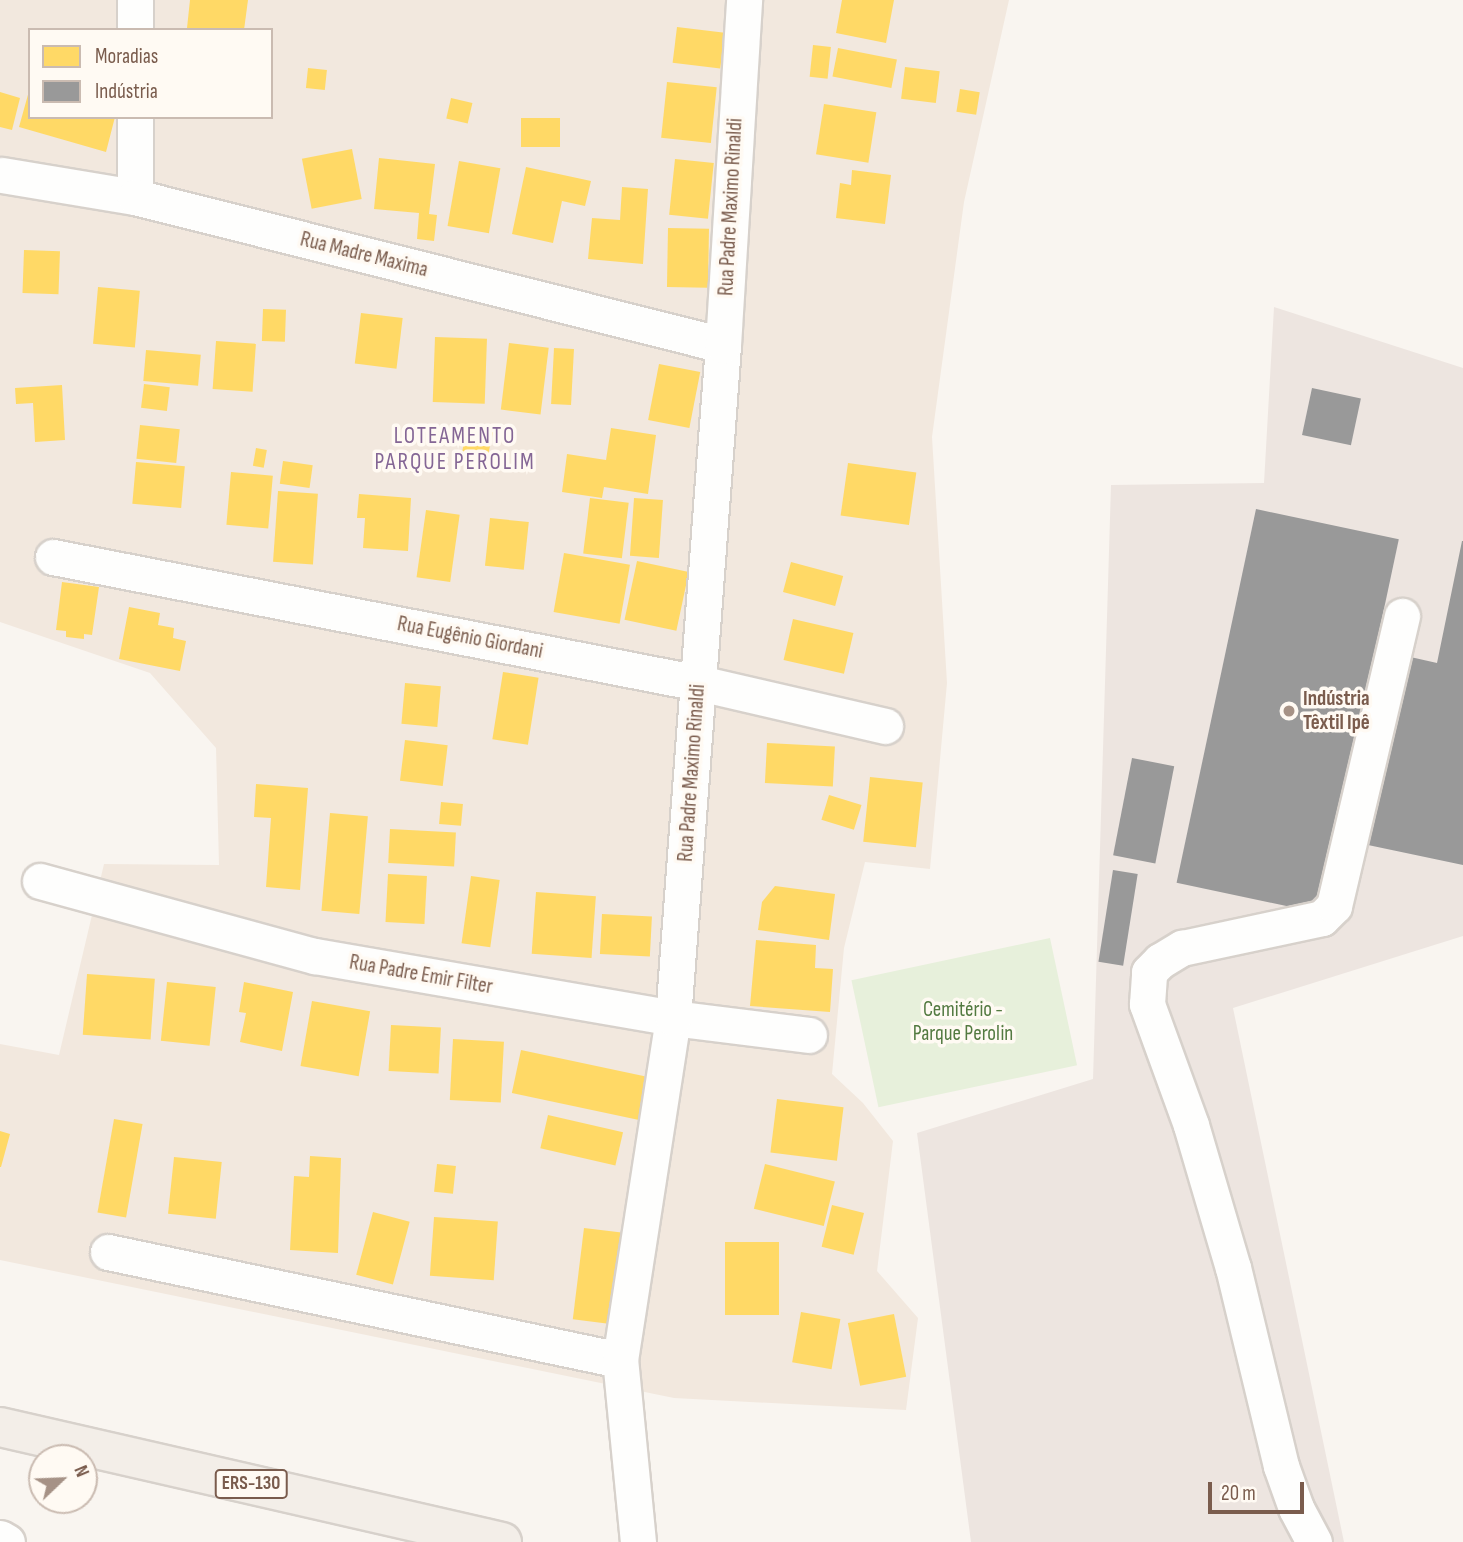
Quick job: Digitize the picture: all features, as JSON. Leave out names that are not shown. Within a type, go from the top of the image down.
[{"type":"main road","name":"ERS-130","points":[[0,1427],[431,1536],[502,1542]]},
{"type":"street","points":[[135,0],[135,28]]},
{"type":"street","name":"Rua Padre Maximo Rinaldi","points":[[638,1542],[620,1360],[673,1018],[723,345],[744,0]]},
{"type":"street","points":[[135,119],[135,197]]},
{"type":"street","name":"Rua Madre Maxima","points":[[2,175],[135,197],[723,345]]},
{"type":"street","name":"Rua Eugênio Giordani","points":[[53,556],[699,683],[886,726]]},
{"type":"street","points":[[1314,1542],[1296,1508],[1281,1466],[1234,1268],[1191,1125],[1147,1004],[1149,972],[1160,961],[1182,947],[1322,918],[1334,906],[1402,616]]},
{"type":"street","name":"Rua Padre Emir Filter","points":[[40,881],[315,956],[673,1018],[809,1035]]},
{"type":"street","points":[[108,1252],[620,1360]]},
{"type":"street","points":[[0,1538],[7,1542]]},
{"type":"shaded area","points":[[0,0],[1009,0],[964,202],[932,437],[947,683],[930,869],[865,862],[844,948],[832,1074],[863,1103],[893,1141],[877,1271],[918,1318],[906,1410],[674,1398],[0,1260],[0,1044],[59,1055],[104,864],[219,865],[216,748],[150,673],[0,622]]},
{"type":"shaded area","points":[[1274,307],[1463,368],[1463,936],[1233,1008],[1344,1542],[971,1542],[917,1133],[1093,1079],[1111,485],[1264,483]]},
{"type":"green space","name":"Cemitério - Parque Perolin","points":[[1050,938],[1077,1065],[878,1107],[851,980]]},
{"type":"building: Moradias","points":[[190,0],[248,0],[244,28],[187,28]]},
{"type":"building: Moradias","points":[[842,0],[894,0],[886,43],[836,33]]},
{"type":"building: Moradias","points":[[677,27],[725,33],[720,69],[673,63]]},
{"type":"building: Moradias","points":[[813,45],[831,47],[828,79],[810,77]]},
{"type":"building: Moradias","points":[[838,48],[897,59],[891,88],[832,76]]},
{"type":"building: Moradias","points":[[905,67],[940,71],[936,103],[901,99]]},
{"type":"building: Moradias","points":[[308,68],[327,70],[325,90],[306,88]]},
{"type":"building: Moradias","points":[[667,82],[717,87],[711,143],[661,138]]},
{"type":"building: Moradias","points":[[960,89],[980,92],[976,115],[956,112]]},
{"type":"building: Moradias","points":[[0,92],[20,98],[12,130],[0,127]]},
{"type":"building: Moradias","points":[[28,95],[28,119],[114,119],[106,152],[19,127]]},
{"type":"building: Moradias","points":[[451,98],[472,103],[468,123],[446,118]]},
{"type":"building: Moradias","points":[[824,104],[876,112],[868,163],[816,154]]},
{"type":"building: Moradias","points":[[521,118],[560,118],[560,147],[521,147]]},
{"type":"building: Moradias","points":[[352,149],[362,199],[312,209],[302,159]]},
{"type":"building: Moradias","points":[[379,158],[435,164],[429,214],[437,215],[434,241],[417,239],[419,213],[374,209]]},
{"type":"building: Moradias","points":[[675,159],[714,163],[708,219],[669,215]]},
{"type":"building: Moradias","points":[[459,161],[500,168],[489,233],[448,226]]},
{"type":"building: Moradias","points":[[526,167],[591,181],[585,206],[562,201],[553,243],[512,234]]},
{"type":"building: Moradias","points":[[852,170],[891,175],[885,224],[836,218],[840,183],[851,185]]},
{"type":"building: Moradias","points":[[622,187],[648,189],[643,264],[588,259],[592,218],[620,220]]},
{"type":"building: Moradias","points":[[668,228],[709,229],[708,288],[667,287]]},
{"type":"building: Moradias","points":[[24,250],[60,251],[58,294],[22,293]]},
{"type":"building: Moradias","points":[[98,287],[140,291],[135,347],[93,344]]},
{"type":"building: Moradias","points":[[263,309],[286,310],[285,342],[262,341]]},
{"type":"building: Moradias","points":[[361,313],[403,318],[396,369],[355,364]]},
{"type":"building: Moradias","points":[[435,337],[487,339],[485,404],[433,402]]},
{"type":"building: Moradias","points":[[216,341],[256,344],[253,392],[213,389]]},
{"type":"building: Moradias","points":[[509,343],[549,348],[541,414],[501,410]]},
{"type":"building: Moradias","points":[[554,348],[574,349],[571,405],[551,404]]},
{"type":"building: Moradias","points":[[146,350],[201,355],[198,386],[143,381]]},
{"type":"building: Moradias","points":[[659,364],[700,372],[689,428],[648,420]]},
{"type":"building: Moradias","points":[[144,384],[170,387],[167,411],[141,408]]},
{"type":"building: Moradias","points":[[62,385],[65,440],[35,442],[33,403],[16,404],[15,388]]},
{"type":"building: Moradias","points":[[140,425],[180,429],[176,463],[136,459]]},
{"type":"building: Moradias","points":[[468,426],[493,432],[487,459],[462,453]]},
{"type":"building: Moradias","points":[[611,428],[656,435],[648,494],[604,487],[602,498],[562,492],[567,454],[606,460]]},
{"type":"building: Moradias","points":[[256,448],[267,450],[264,468],[253,466]]},
{"type":"building: Moradias","points":[[283,461],[313,465],[310,488],[280,484]]},
{"type":"building: Moradias","points":[[136,462],[185,466],[181,508],[132,504]]},
{"type":"building: Moradias","points":[[848,463],[916,473],[909,525],[841,515]]},
{"type":"building: Moradias","points":[[231,472],[273,476],[268,528],[226,525]]},
{"type":"building: Moradias","points":[[278,491],[318,494],[313,565],[273,562]]},
{"type":"building: Moradias","points":[[359,494],[411,498],[408,551],[363,548],[365,518],[357,518]]},
{"type":"building: Moradias","points":[[590,498],[629,503],[622,558],[583,554]]},
{"type":"building: Moradias","points":[[634,498],[663,500],[659,558],[630,556]]},
{"type":"building: Moradias","points":[[426,510],[460,515],[450,582],[417,577]]},
{"type":"building: Moradias","points":[[490,518],[529,522],[524,570],[485,566]]},
{"type":"building: Moradias","points":[[564,553],[630,565],[620,624],[554,612]]},
{"type":"building: Moradias","points":[[637,561],[689,572],[676,631],[625,620]]},
{"type":"building: Moradias","points":[[791,562],[843,576],[835,606],[783,592]]},
{"type":"building: Moradias","points":[[62,582],[99,587],[92,635],[84,634],[84,639],[66,637],[66,631],[56,630]]},
{"type":"building: Moradias","points":[[129,607],[160,613],[158,625],[174,628],[173,638],[186,641],[180,671],[119,659]]},
{"type":"building: Moradias","points":[[793,619],[853,633],[844,674],[784,660]]},
{"type":"building: Moradias","points":[[503,672],[539,678],[528,745],[492,739]]},
{"type":"building: Moradias","points":[[405,683],[441,686],[437,727],[401,724]]},
{"type":"building: Moradias","points":[[405,740],[448,745],[443,786],[400,781]]},
{"type":"building: Moradias","points":[[767,743],[835,747],[833,787],[765,783]]},
{"type":"building: Moradias","points":[[870,777],[923,783],[916,847],[863,842]]},
{"type":"building: Moradias","points":[[256,784],[308,788],[300,890],[266,887],[271,818],[254,817]]},
{"type":"building: Moradias","points":[[829,795],[862,805],[854,830],[821,820]]},
{"type":"building: Moradias","points":[[441,802],[463,804],[461,826],[439,824]]},
{"type":"building: Moradias","points":[[330,813],[368,816],[359,914],[321,911]]},
{"type":"building: Moradias","points":[[390,829],[456,832],[454,866],[388,863]]},
{"type":"building: Moradias","points":[[388,874],[427,876],[424,924],[385,922]]},
{"type":"building: Moradias","points":[[471,876],[500,880],[490,947],[462,943]]},
{"type":"building: Moradias","points":[[775,886],[835,894],[829,940],[758,930],[762,902]]},
{"type":"building: Moradias","points":[[536,892],[596,896],[592,958],[532,954]]},
{"type":"building: Moradias","points":[[602,914],[652,917],[650,957],[600,954]]},
{"type":"building: Moradias","points":[[756,940],[816,945],[815,968],[833,969],[830,1012],[750,1006]]},
{"type":"building: Moradias","points":[[87,974],[155,979],[151,1040],[83,1035]]},
{"type":"building: Moradias","points":[[167,982],[216,987],[210,1046],[161,1041]]},
{"type":"building: Moradias","points":[[244,982],[293,992],[282,1051],[240,1042],[246,1013],[239,1012]]},
{"type":"building: Moradias","points":[[312,1001],[370,1011],[359,1076],[301,1066]]},
{"type":"building: Moradias","points":[[391,1025],[441,1028],[439,1074],[389,1071]]},
{"type":"building: Moradias","points":[[453,1039],[504,1042],[501,1103],[450,1100]]},
{"type":"building: Moradias","points":[[521,1050],[648,1077],[639,1120],[512,1093]]},
{"type":"building: Moradias","points":[[777,1099],[844,1107],[837,1161],[770,1153]]},
{"type":"building: Moradias","points":[[548,1115],[623,1132],[615,1165],[540,1148]]},
{"type":"building: Moradias","points":[[114,1119],[143,1124],[126,1218],[98,1213]]},
{"type":"building: Moradias","points":[[0,1131],[10,1134],[1,1167],[0,1167]]},
{"type":"building: Moradias","points":[[310,1156],[341,1158],[338,1253],[290,1250],[294,1176],[309,1177]]},
{"type":"building: Moradias","points":[[174,1157],[222,1162],[216,1219],[168,1214]]},
{"type":"building: Moradias","points":[[437,1164],[456,1166],[453,1194],[434,1192]]},
{"type":"building: Moradias","points":[[765,1164],[835,1181],[824,1226],[754,1209]]},
{"type":"building: Moradias","points":[[832,1205],[864,1213],[854,1255],[822,1247]]},
{"type":"building: Moradias","points":[[373,1212],[410,1222],[393,1285],[356,1275]]},
{"type":"building: Moradias","points":[[434,1217],[498,1221],[494,1280],[430,1276]]},
{"type":"building: Moradias","points":[[584,1228],[626,1233],[614,1324],[573,1319]]},
{"type":"building: Moradias","points":[[725,1242],[779,1242],[779,1315],[725,1315]]},
{"type":"building: Moradias","points":[[801,1312],[840,1319],[832,1369],[792,1362]]},
{"type":"building: Moradias","points":[[894,1314],[906,1377],[860,1386],[848,1323]]},
{"type":"building: Indústria","points":[[1312,388],[1361,398],[1351,445],[1302,435]]},
{"type":"building: Indústria","name":"Indústria Têxtil Ipê","points":[[1256,509],[1399,539],[1319,913],[1177,883]]},
{"type":"building: Indústria","name":"Indústria Têxtil Ipê","points":[[1462,541],[1463,865],[1368,845],[1406,656],[1437,663]]},
{"type":"building: Indústria","points":[[1132,758],[1174,766],[1155,863],[1113,855]]},
{"type":"building: Indústria","points":[[1113,870],[1138,874],[1123,966],[1098,962]]},
{"type":"place","name":"Indústria Têxtil Ipê","points":[[1289,711]]},
{"type":"district","name":"LOTEAMENTO PARQUE PEROLIM","points":[[455,449]]}]
